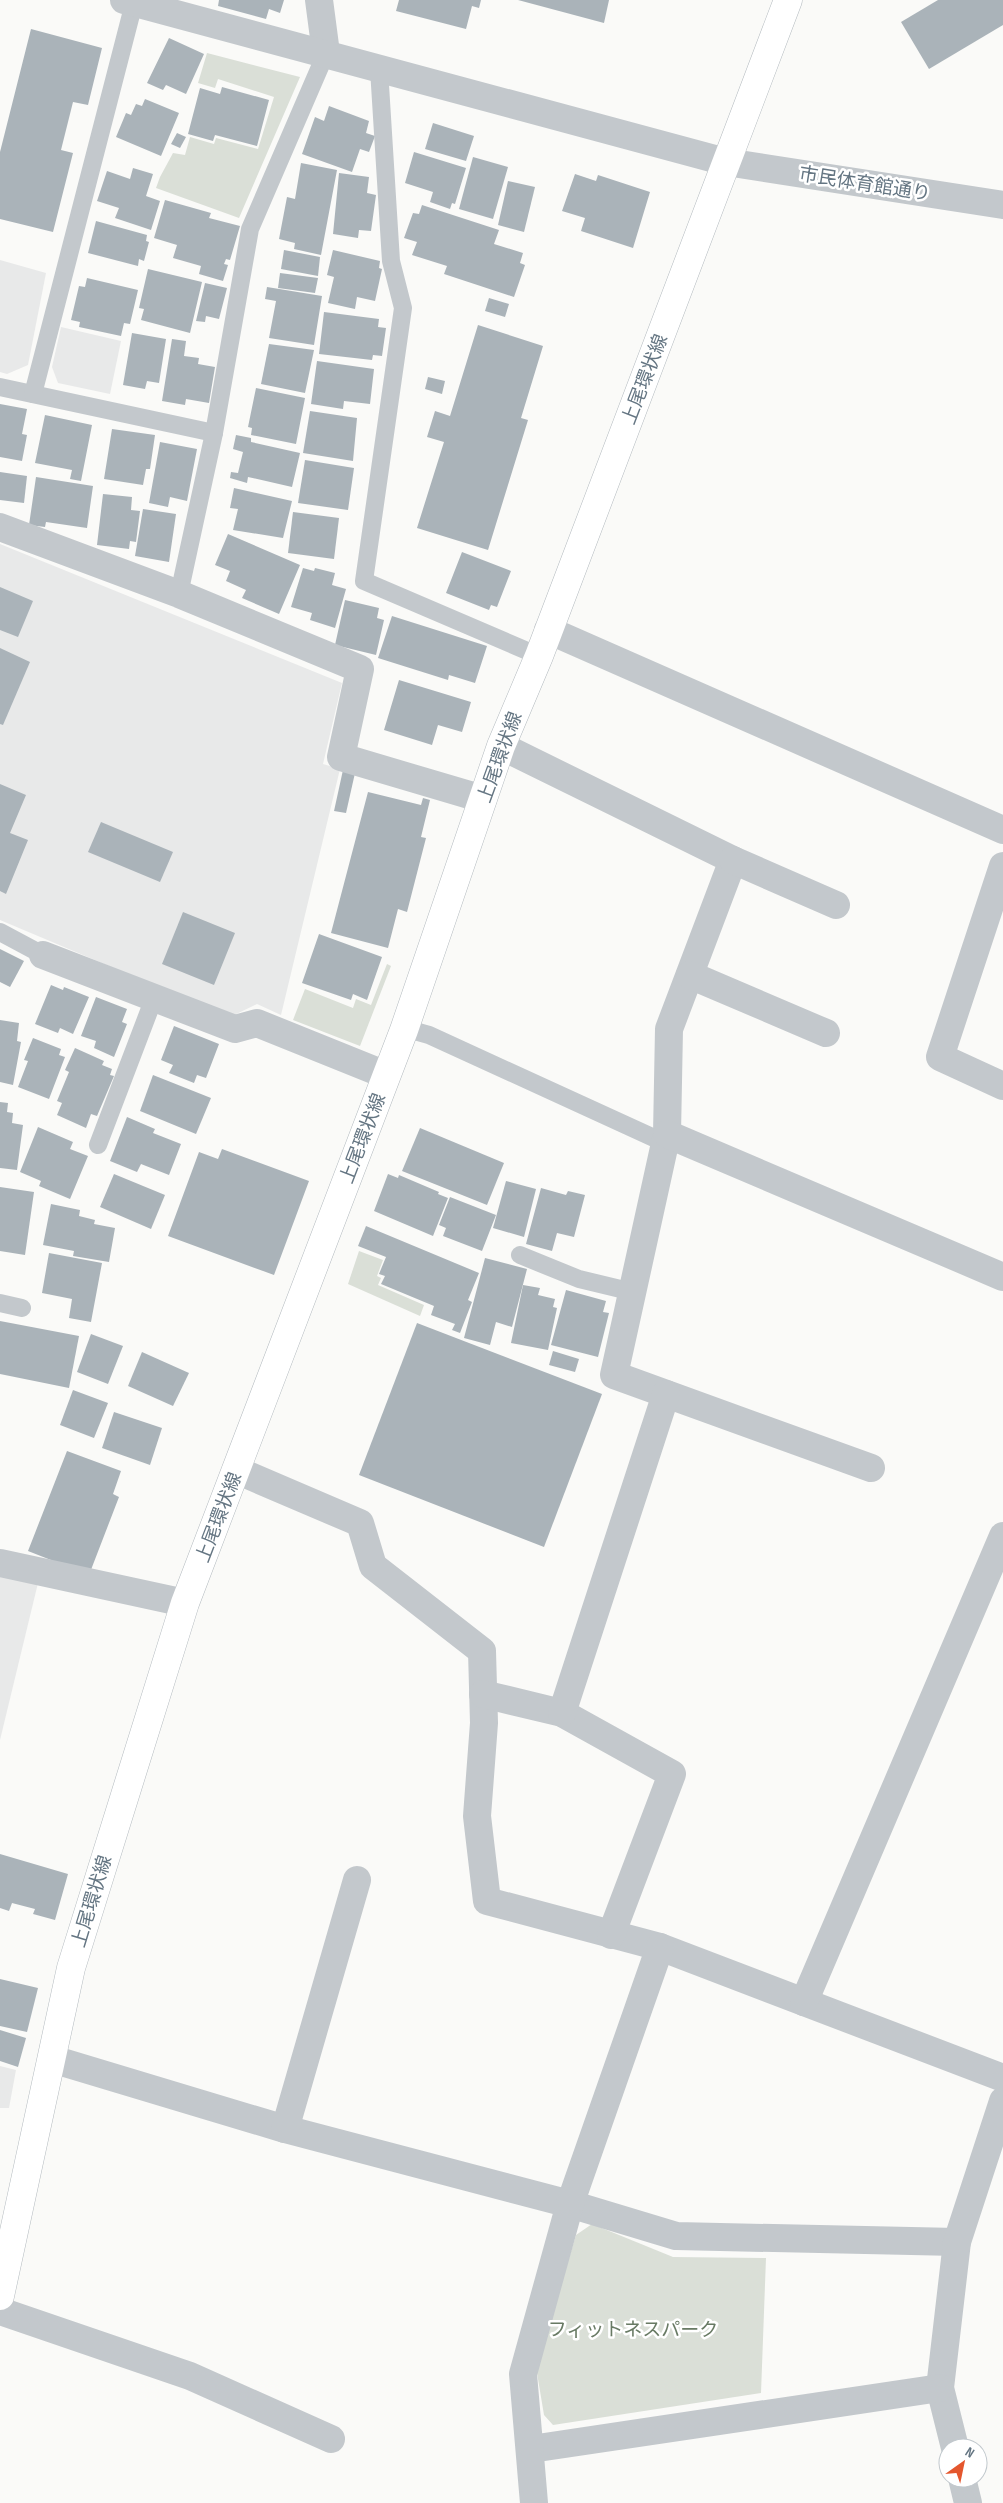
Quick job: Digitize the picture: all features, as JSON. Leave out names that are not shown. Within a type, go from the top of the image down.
[{"type":"main road","name":"上尾環状線","points":[[0,2296],[71,1968],[185,1603],[404,1028],[501,746],[539,656],[788,0]]},
{"type":"street","points":[[319,0],[326,53]]},
{"type":"street","name":"市民体育館通り","points":[[129,2],[326,53],[379,69],[726,162],[1003,205]]},
{"type":"street","points":[[0,527],[179,594],[360,669],[341,757],[482,799]]},
{"type":"street","points":[[548,630],[1003,830]]},
{"type":"street","points":[[501,746],[733,860],[836,905]]},
{"type":"street","points":[[733,860],[669,1029],[666,1139],[614,1375],[871,1468]]},
{"type":"street","points":[[1003,866],[940,1057],[1003,1086]]},
{"type":"street","points":[[43,955],[235,1030],[257,1023],[386,1075]]},
{"type":"street","points":[[690,974],[826,1033]]},
{"type":"street","points":[[666,1139],[1003,1277]]},
{"type":"street","points":[[562,1713],[666,1394]]},
{"type":"street","points":[[236,1470],[360,1523],[373,1566],[482,1651],[484,1723],[477,1816],[487,1901],[660,1947],[1003,2078]]},
{"type":"street","points":[[804,2002],[1003,1536]]},
{"type":"street","points":[[0,1563],[185,1603]]},
{"type":"street","points":[[483,1694],[562,1713],[672,1774],[611,1935]]},
{"type":"street","points":[[284,2128],[357,1880]]},
{"type":"street","points":[[534,2503],[531,2449],[523,2374],[570,2204],[660,1947]]},
{"type":"street","points":[[52,2059],[284,2128],[570,2204],[676,2236],[956,2242]]},
{"type":"street","points":[[952,2438],[940,2388],[956,2242],[1003,2101]]},
{"type":"street","points":[[0,2311],[190,2376],[331,2439]]},
{"type":"street","points":[[531,2449],[940,2388]]},
{"type":"street","points":[[964,2488],[968,2503]]},
{"type":"lane","points":[[33,394],[129,2]]},
{"type":"lane","points":[[179,594],[214,433],[250,229],[326,53]]},
{"type":"lane","points":[[379,69],[392,261],[403,308],[364,581],[539,656]]},
{"type":"lane","points":[[0,388],[214,433]]},
{"type":"lane","points":[[0,932],[43,955]]},
{"type":"lane","points":[[98,1145],[154,998]]},
{"type":"lane","points":[[404,1028],[429,1035],[666,1139]]},
{"type":"lane","points":[[520,1255],[579,1279],[633,1292]]},
{"type":"lane","points":[[0,1303],[22,1308]]},
{"type":"shaded area","points":[[0,260],[46,273],[28,365],[7,374],[0,372]]},
{"type":"shaded area","points":[[61,327],[121,341],[110,394],[58,383],[52,367]]},
{"type":"shaded area","points":[[0,544],[342,683],[323,764],[340,769],[281,1015],[257,1004],[230,1017],[0,920]]},
{"type":"shaded area","points":[[0,1575],[38,1583],[0,1740]]},
{"type":"shaded area","points":[[0,2066],[16,2070],[9,2108],[0,2108]]},
{"type":"green space","points":[[207,53],[300,77],[239,218],[156,188],[173,153],[185,155],[190,137],[214,144],[216,138],[258,149],[274,97],[218,79],[215,88],[198,83]]},
{"type":"green space","points":[[387,964],[391,966],[360,1046],[293,1020],[305,989],[353,1008],[356,999],[371,1005]]},
{"type":"green space","points":[[359,1251],[383,1260],[377,1276],[381,1278],[378,1285],[424,1305],[420,1316],[348,1284]]},
{"type":"green space","name":"フィットネスパーク","points":[[592,2224],[673,2257],[766,2258],[761,2393],[553,2425],[544,2415],[536,2367],[576,2235]]},
{"type":"building","points":[[219,0],[284,0],[280,13],[269,9],[266,19],[218,6]]},
{"type":"building","points":[[399,0],[481,0],[479,8],[472,6],[466,29],[396,11]]},
{"type":"building","points":[[518,0],[609,0],[604,23]]},
{"type":"building","points":[[938,0],[1003,0],[1003,25],[929,69],[901,22]]},
{"type":"building","points":[[31,29],[102,48],[88,105],[73,102],[61,150],[73,153],[53,232],[0,219],[0,152]]},
{"type":"building","points":[[169,38],[204,54],[186,94],[166,85],[163,90],[147,83]]},
{"type":"building","points":[[222,87],[269,100],[257,146],[215,135],[213,141],[188,134],[200,88],[220,94]]},
{"type":"building","points":[[145,99],[179,113],[161,156],[116,137],[126,113],[131,115],[136,104],[142,106]]},
{"type":"building","points":[[329,106],[369,121],[366,133],[375,136],[369,152],[360,149],[352,172],[302,154],[315,117],[324,121]]},
{"type":"building","points":[[433,123],[474,136],[466,161],[425,149]]},
{"type":"building","points":[[177,133],[186,137],[180,148],[171,144]]},
{"type":"building","points":[[414,152],[466,168],[455,204],[452,203],[450,209],[430,202],[433,192],[405,183]]},
{"type":"building","points":[[473,157],[508,167],[493,219],[459,209]]},
{"type":"building","points":[[301,163],[337,170],[321,255],[294,249],[295,243],[279,239],[287,197],[295,199]]},
{"type":"building","points":[[133,168],[153,174],[146,196],[160,201],[151,230],[115,218],[119,208],[97,201],[107,171],[130,179]]},
{"type":"building","points":[[339,173],[369,177],[367,193],[376,195],[371,231],[359,230],[358,238],[333,234]]},
{"type":"building","points":[[575,174],[596,181],[598,175],[650,192],[633,248],[581,231],[585,218],[562,211]]},
{"type":"building","points":[[508,181],[535,187],[524,232],[498,225]]},
{"type":"building","points":[[165,200],[211,213],[209,218],[240,226],[230,260],[226,259],[224,264],[228,265],[223,281],[199,274],[201,266],[173,258],[177,245],[154,238]]},
{"type":"building","points":[[422,205],[499,230],[494,244],[523,253],[520,263],[525,265],[514,297],[444,274],[447,266],[412,255],[417,242],[404,238],[413,213],[419,214]]},
{"type":"building","points":[[96,221],[147,235],[146,241],[149,242],[144,261],[139,259],[138,266],[88,253]]},
{"type":"building","points":[[284,250],[320,257],[318,276],[281,269]]},
{"type":"building","points":[[333,250],[380,261],[379,268],[382,269],[375,301],[357,297],[355,309],[328,303],[334,277],[327,275]]},
{"type":"building","points":[[148,269],[202,282],[190,333],[141,320],[144,309],[139,308]]},
{"type":"building","points":[[280,273],[318,278],[315,293],[278,288]]},
{"type":"building","points":[[87,278],[138,290],[130,324],[124,323],[121,336],[79,327],[80,322],[71,320],[79,286],[85,287]]},
{"type":"building","points":[[205,283],[227,288],[219,319],[206,316],[205,322],[196,321]]},
{"type":"building","points":[[267,287],[322,296],[314,345],[269,338],[276,301],[265,299]]},
{"type":"building","points":[[489,298],[509,304],[505,317],[485,311]]},
{"type":"building","points":[[324,312],[379,319],[378,327],[386,328],[382,356],[373,355],[372,360],[319,354]]},
{"type":"building","points":[[478,325],[543,346],[521,418],[528,420],[488,550],[417,528],[444,442],[427,437],[435,411],[450,416]]},
{"type":"building","points":[[132,333],[166,339],[159,383],[147,381],[145,389],[123,385]]},
{"type":"building","points":[[172,339],[186,341],[184,356],[199,358],[198,364],[215,367],[209,403],[186,399],[185,405],[162,401]]},
{"type":"building","points":[[269,344],[314,350],[305,393],[261,384]]},
{"type":"building","points":[[317,361],[374,369],[370,404],[344,401],[343,409],[311,404]]},
{"type":"building","points":[[428,377],[445,381],[442,394],[425,389]]},
{"type":"building","points":[[256,388],[305,398],[296,444],[251,435],[252,428],[248,427]]},
{"type":"building","points":[[0,404],[27,409],[22,434],[27,435],[22,461],[0,457]]},
{"type":"building","points":[[310,411],[357,418],[353,461],[303,453]]},
{"type":"building","points":[[45,415],[92,425],[81,481],[70,479],[72,470],[35,463]]},
{"type":"building","points":[[112,429],[155,435],[150,469],[146,469],[143,485],[104,479]]},
{"type":"building","points":[[236,435],[251,438],[251,442],[300,453],[292,487],[248,477],[247,483],[230,478],[231,472],[238,473],[243,452],[233,449]]},
{"type":"building","points":[[160,442],[197,449],[187,501],[170,497],[168,507],[149,503]]},
{"type":"building","points":[[305,460],[354,468],[348,510],[298,503]]},
{"type":"building","points":[[0,472],[27,476],[24,503],[0,500]]},
{"type":"building","points":[[36,477],[93,486],[87,528],[46,522],[45,527],[29,525]]},
{"type":"building","points":[[234,488],[292,501],[283,538],[233,530],[238,509],[230,508]]},
{"type":"building","points":[[103,494],[132,497],[131,510],[140,511],[136,542],[130,541],[129,549],[97,545]]},
{"type":"building","points":[[143,509],[176,514],[169,562],[135,556]]},
{"type":"building","points":[[293,512],[339,518],[334,559],[288,553]]},
{"type":"building","points":[[228,534],[300,565],[279,614],[242,598],[246,590],[226,581],[230,571],[215,565]]},
{"type":"building","points":[[462,552],[511,571],[497,607],[491,605],[489,610],[446,593]]},
{"type":"building","points":[[303,568],[314,571],[315,568],[335,573],[332,585],[346,589],[335,628],[310,620],[312,613],[291,607]]},
{"type":"building","points":[[0,587],[33,601],[18,637],[0,630]]},
{"type":"building","points":[[345,600],[379,608],[377,618],[384,620],[376,655],[335,645]]},
{"type":"building","points":[[392,616],[487,646],[475,683],[449,675],[448,680],[378,658]]},
{"type":"building","points":[[0,648],[30,662],[3,725],[0,724]]},
{"type":"building","points":[[399,680],[471,702],[462,732],[438,725],[432,745],[384,730]]},
{"type":"building","points":[[343,770],[355,773],[346,813],[334,811]]},
{"type":"building","points":[[0,784],[26,795],[10,833],[28,840],[6,894],[0,891]]},
{"type":"building","points":[[368,792],[421,805],[423,798],[430,800],[421,837],[426,838],[407,912],[398,909],[388,948],[331,933]]},
{"type":"building","points":[[101,822],[173,852],[160,882],[88,852]]},
{"type":"building","points":[[183,912],[235,933],[214,985],[162,964]]},
{"type":"building","points":[[319,934],[382,957],[367,1000],[353,994],[351,1000],[302,983]]},
{"type":"building","points":[[0,949],[24,961],[10,987],[0,982]]},
{"type":"building","points":[[51,985],[63,990],[64,987],[89,997],[73,1034],[60,1028],[58,1033],[35,1024]]},
{"type":"building","points":[[96,997],[127,1009],[122,1022],[127,1024],[114,1057],[94,1048],[96,1041],[81,1036]]},
{"type":"building","points":[[0,1020],[19,1023],[17,1041],[21,1042],[13,1085],[0,1082]]},
{"type":"building","points":[[174,1026],[219,1044],[206,1078],[197,1075],[194,1083],[169,1073],[173,1065],[161,1060]]},
{"type":"building","points":[[33,1038],[61,1049],[59,1055],[65,1057],[49,1099],[18,1087],[28,1061],[24,1060]]},
{"type":"building","points":[[75,1048],[104,1061],[102,1065],[112,1069],[110,1075],[114,1076],[97,1116],[91,1114],[86,1128],[57,1115],[62,1103],[57,1101],[69,1072],[65,1070]]},
{"type":"building","points":[[153,1075],[211,1098],[196,1134],[140,1111]]},
{"type":"building","points":[[0,1102],[8,1103],[7,1112],[13,1113],[12,1123],[23,1125],[17,1170],[0,1168]]},
{"type":"building","points":[[127,1117],[155,1129],[153,1133],[181,1144],[169,1175],[141,1164],[137,1172],[110,1161]]},
{"type":"building","points":[[38,1127],[73,1142],[70,1149],[88,1156],[70,1199],[39,1186],[41,1181],[20,1172]]},
{"type":"building","points":[[420,1128],[504,1163],[487,1205],[402,1171]]},
{"type":"building","points":[[222,1149],[309,1181],[274,1275],[168,1236],[199,1152],[218,1159]]},
{"type":"building","points":[[114,1174],[165,1195],[151,1229],[100,1207]]},
{"type":"building","points":[[388,1174],[398,1178],[399,1175],[439,1192],[438,1194],[448,1198],[433,1236],[374,1211]]},
{"type":"building","points":[[506,1181],[536,1189],[524,1237],[493,1228]]},
{"type":"building","points":[[0,1187],[34,1192],[25,1255],[0,1251]]},
{"type":"building","points":[[541,1188],[566,1195],[568,1191],[585,1195],[574,1237],[557,1233],[552,1251],[526,1244]]},
{"type":"building","points":[[450,1197],[496,1215],[482,1251],[443,1236],[446,1228],[439,1225]]},
{"type":"building","points":[[51,1204],[80,1210],[79,1216],[95,1220],[94,1224],[115,1228],[109,1262],[73,1256],[74,1251],[43,1245]]},
{"type":"building","points":[[366,1226],[479,1273],[468,1300],[472,1302],[460,1333],[452,1330],[455,1324],[431,1315],[434,1306],[381,1284],[385,1276],[379,1274],[386,1257],[358,1246]]},
{"type":"building","points":[[49,1253],[102,1263],[91,1322],[69,1318],[72,1299],[42,1293]]},
{"type":"building","points":[[485,1258],[527,1269],[512,1327],[496,1322],[490,1345],[464,1338]]},
{"type":"building","points":[[523,1285],[540,1288],[538,1295],[555,1299],[553,1307],[557,1308],[548,1350],[511,1343]]},
{"type":"building","points":[[566,1290],[606,1301],[603,1312],[609,1313],[598,1357],[551,1345]]},
{"type":"building","points":[[0,1321],[79,1336],[69,1388],[0,1374]]},
{"type":"building","points":[[417,1323],[602,1394],[544,1547],[359,1475]]},
{"type":"building","points":[[91,1334],[123,1346],[108,1384],[77,1372]]},
{"type":"building","points":[[553,1351],[579,1359],[575,1372],[549,1365]]},
{"type":"building","points":[[142,1352],[189,1373],[173,1406],[128,1386]]},
{"type":"building","points":[[73,1390],[108,1403],[94,1438],[60,1425]]},
{"type":"building","points":[[114,1412],[162,1428],[150,1465],[102,1448]]},
{"type":"building","points":[[67,1451],[121,1471],[113,1494],[119,1497],[89,1575],[28,1551]]},
{"type":"building","points":[[0,1854],[68,1874],[55,1920],[33,1914],[35,1909],[12,1903],[9,1911],[0,1908]]},
{"type":"building","points":[[0,1979],[38,1988],[27,2032],[0,2026]]},
{"type":"building","points":[[0,2030],[26,2038],[18,2067],[0,2061]]}]
